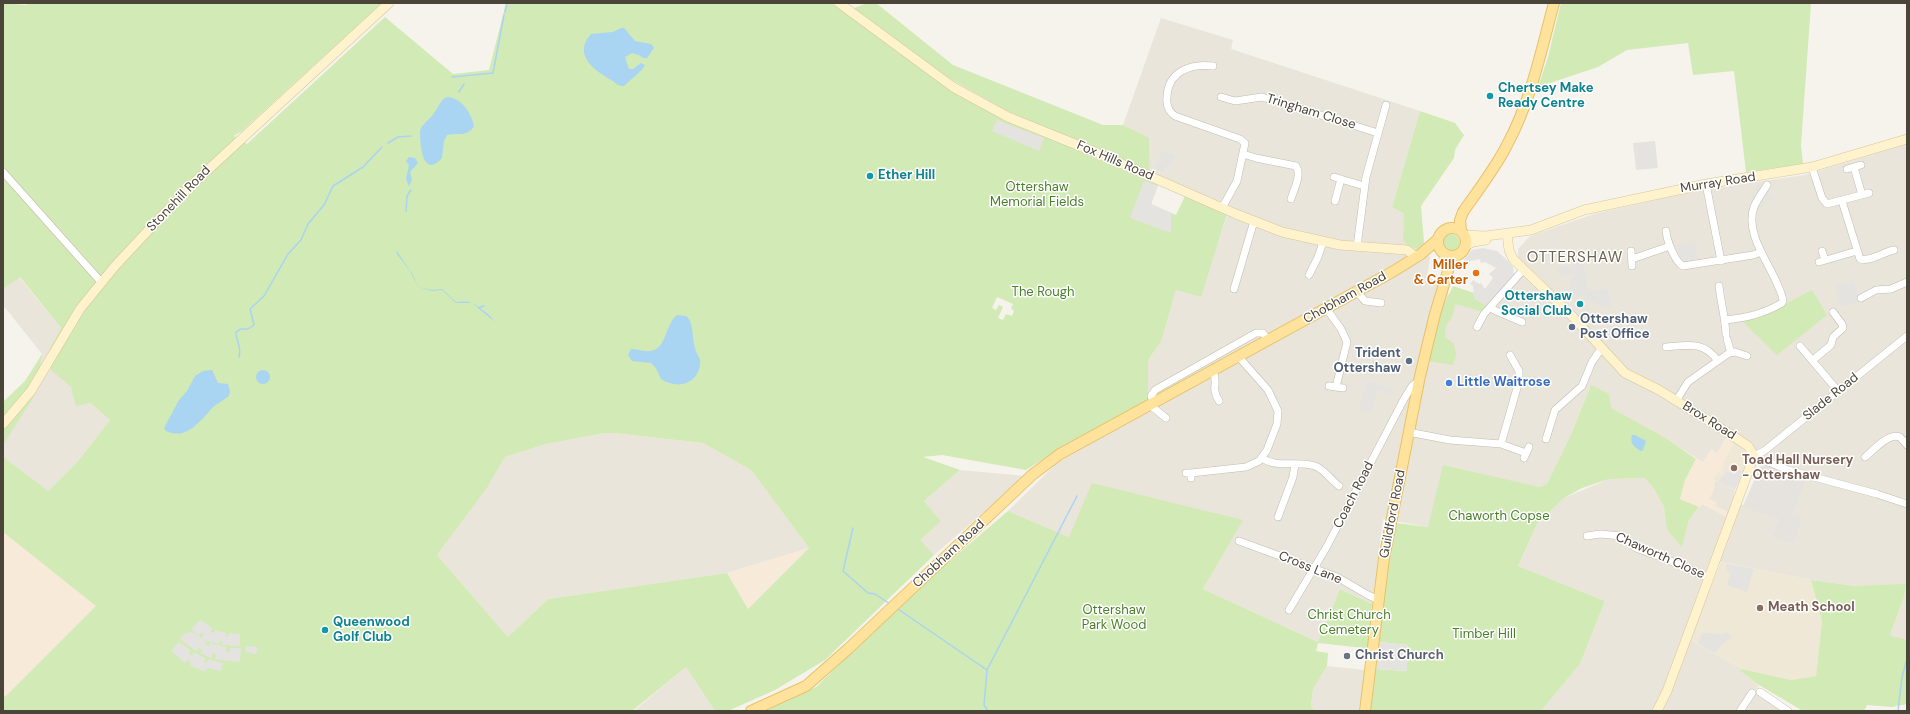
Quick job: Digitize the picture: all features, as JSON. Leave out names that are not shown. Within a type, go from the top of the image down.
[{"type":"main road","points":[[1462,233],[1453,228],[1440,233],[1437,240],[1442,253],[1452,257],[1463,250],[1462,233],[1460,220],[1463,212],[1488,177],[1507,146],[1523,110],[1534,78],[1554,3]]},
{"type":"main road","points":[[1445,230],[1488,177]]},
{"type":"main road","name":"Chobham Road","points":[[751,711],[806,686],[848,649],[1032,475],[1066,451],[1357,292],[1418,256],[1437,240]]},
{"type":"main road","name":"Guildford Road","points":[[1434,320],[1454,266],[1463,250]]},
{"type":"main road","name":"Chobham Road","points":[[1418,256],[1442,253]]},
{"type":"main road","name":"Guildford Road","points":[[1366,711],[1384,558],[1419,382],[1448,271],[1442,253]]},
{"type":"street","name":"Stonehill Road","points":[[3,424],[24,401],[48,364],[80,309],[152,227],[197,180],[389,3]]},
{"type":"street","name":"Fox Hills Road","points":[[839,3],[953,87],[995,111],[1282,232],[1323,242],[1357,247],[1405,250],[1418,256]]},
{"type":"street","points":[[1213,66],[1195,66],[1176,74],[1170,80],[1167,89],[1168,107],[1170,112],[1182,120],[1244,141],[1245,146],[1236,181],[1222,208]]},
{"type":"street","name":"Tringham Close","points":[[1221,97],[1235,101],[1262,97],[1378,133]]},
{"type":"street","points":[[1357,247],[1364,186],[1386,105]]},
{"type":"street","name":"Murray Road","points":[[1462,233],[1486,236],[1524,235],[1531,230],[1584,210],[1706,184],[1812,167],[1907,139]]},
{"type":"street","points":[[1243,154],[1296,166],[1299,169],[1298,176],[1291,199]]},
{"type":"street","points":[[1812,167],[1824,202],[1833,204],[1865,194],[1854,167]]},
{"type":"street","points":[[3,172],[102,283]]},
{"type":"street","points":[[1335,201],[1337,178],[1364,186]]},
{"type":"street","points":[[1706,184],[1721,261]]},
{"type":"street","points":[[1725,320],[1746,318],[1759,314],[1782,303],[1782,296],[1756,241],[1753,213],[1755,206],[1767,186]]},
{"type":"street","points":[[1842,201],[1860,260],[1866,260],[1888,248]]},
{"type":"street","points":[[1234,288],[1254,221]]},
{"type":"street","points":[[1666,231],[1667,241],[1678,264],[1683,266],[1721,261],[1761,252]]},
{"type":"street","name":"Murray Road","points":[[1463,250],[1479,241],[1507,236]]},
{"type":"street","name":"Brox Road","points":[[1507,236],[1512,257],[1573,317],[1601,349],[1625,373],[1676,401],[1748,446],[1754,456]]},
{"type":"street","points":[[1309,275],[1318,257],[1323,242]]},
{"type":"street","points":[[1632,259],[1670,246]]},
{"type":"street","points":[[1822,251],[1822,261],[1857,251]]},
{"type":"street","points":[[1477,327],[1484,314],[1524,269]]},
{"type":"street","points":[[1861,298],[1876,290],[1891,289],[1907,282]]},
{"type":"street","points":[[1719,286],[1725,320],[1726,337],[1731,353]]},
{"type":"street","points":[[1357,292],[1365,301],[1382,303]]},
{"type":"street","points":[[1491,307],[1494,310],[1522,322]]},
{"type":"street","points":[[1326,308],[1341,329],[1346,342],[1336,387]]},
{"type":"street","points":[[1813,360],[1831,345],[1833,337],[1843,328],[1842,324],[1833,312]]},
{"type":"street","points":[[1166,418],[1152,405],[1151,396],[1155,390],[1256,333],[1263,333],[1268,340]]},
{"type":"street","name":"Slade Road","points":[[1754,456],[1764,451],[1838,391],[1906,339]]},
{"type":"street","points":[[1666,347],[1700,346],[1712,354],[1718,361]]},
{"type":"street","points":[[1800,346],[1838,391]]},
{"type":"street","points":[[1546,439],[1555,410],[1582,386],[1592,362],[1601,349]]},
{"type":"street","points":[[1676,401],[1688,382],[1718,361],[1731,353],[1736,352],[1747,356]]},
{"type":"street","points":[[1501,444],[1519,381],[1519,371],[1510,353]]},
{"type":"street","points":[[1189,475],[1246,467],[1262,458],[1267,450],[1279,415],[1276,404],[1268,390],[1238,356]]},
{"type":"street","points":[[1213,371],[1216,379],[1214,391],[1219,401]]},
{"type":"street","name":"Coach Road","points":[[1289,610],[1315,569],[1404,399],[1412,386],[1419,382]]},
{"type":"street","points":[[1408,432],[1450,440],[1501,444],[1526,453]]},
{"type":"street","points":[[1865,458],[1886,440],[1894,436],[1900,437],[1907,445]]},
{"type":"street","points":[[1657,711],[1667,691],[1754,456],[1788,470],[1884,496],[1907,504]]},
{"type":"street","points":[[1262,458],[1277,463],[1305,464],[1317,467],[1339,486]]},
{"type":"street","points":[[1282,513],[1293,477],[1295,464]]},
{"type":"street","name":"Chaworth Close","points":[[1587,536],[1600,534],[1621,536],[1636,548],[1666,559],[1709,578]]},
{"type":"street","name":"Cross Lane","points":[[1239,541],[1337,577],[1368,596],[1379,600]]},
{"type":"street","points":[[1760,692],[1788,711]]},
{"type":"street","points":[[1740,711],[1752,693]]},
{"type":"shaded area","points":[[1161,18],[1233,40],[1231,49],[1420,111],[1392,207],[1404,214],[1409,246],[1420,250],[1430,257],[1427,277],[1441,282],[1454,303],[1483,311],[1518,271],[1518,249],[1530,236],[1594,214],[1677,195],[1805,175],[1907,144],[1907,640],[1890,635],[1904,597],[1906,585],[1855,586],[1811,580],[1711,559],[1684,631],[1692,641],[1742,669],[1741,672],[1759,685],[1755,691],[1785,711],[1541,711],[1580,664],[1605,601],[1518,566],[1537,524],[1564,498],[1609,479],[1645,478],[1654,489],[1664,507],[1666,525],[1682,546],[1689,520],[1702,504],[1726,516],[1709,499],[1715,486],[1713,485],[1715,481],[1735,489],[1733,501],[1778,519],[1772,536],[1802,519],[1793,515],[1804,481],[1787,476],[1764,464],[1726,438],[1717,454],[1702,462],[1666,438],[1610,408],[1591,385],[1572,432],[1547,484],[1539,487],[1503,480],[1428,527],[1383,519],[1372,604],[1340,589],[1318,642],[1203,589],[1242,520],[1069,537],[1008,511],[1057,463],[1148,410],[1148,360],[1161,342],[1176,290],[1218,243],[1230,206],[1150,172],[1149,139],[1123,125]]},
{"type":"shaded area","points":[[997,120],[1044,138],[1039,151],[992,131]]},
{"type":"shaded area","points":[[1655,141],[1658,168],[1636,170],[1633,143]]},
{"type":"shaded area","points":[[1163,151],[1175,155],[1170,165],[1166,166],[1163,172],[1155,168]]},
{"type":"shaded area","points":[[1144,181],[1158,186],[1151,204],[1171,213],[1171,233],[1130,218]]},
{"type":"shaded area","points":[[1757,184],[1773,197],[1771,201],[1766,199],[1761,208],[1755,206],[1749,221],[1748,211]]},
{"type":"shaded area","points":[[1695,242],[1698,260],[1682,263],[1677,246]]},
{"type":"shaded area","points":[[1483,248],[1497,251],[1506,259],[1513,267],[1514,276],[1487,306],[1474,298],[1473,286],[1470,284],[1473,280],[1479,284],[1481,283],[1485,289],[1493,278],[1489,274],[1496,268],[1485,262],[1481,263],[1480,259],[1472,260],[1465,266],[1460,264],[1472,250]]},
{"type":"shaded area","points":[[1577,261],[1578,264],[1583,264],[1588,290],[1608,289],[1611,304],[1610,306],[1605,309],[1597,303],[1587,301],[1582,296],[1572,296],[1567,300],[1563,296],[1570,290],[1573,290],[1568,282],[1575,276],[1572,272],[1564,277],[1557,270],[1560,267],[1574,266],[1573,262]]},
{"type":"shaded area","points":[[19,277],[61,328],[49,349],[71,387],[110,420],[78,461],[47,492],[3,488],[3,429],[42,354],[3,305],[3,289]]},
{"type":"shaded area","points":[[1854,280],[1860,301],[1841,307],[1835,286]]},
{"type":"shaded area","points":[[1368,381],[1394,389],[1393,394],[1378,390],[1371,414],[1358,410]]},
{"type":"shaded area","points":[[605,433],[703,443],[751,470],[809,548],[727,573],[548,599],[508,637],[437,555],[487,488],[505,457],[546,444]]},
{"type":"shaded area","points":[[1726,438],[1734,442],[1723,463],[1721,473],[1719,472],[1713,480],[1715,481],[1713,485],[1715,486],[1709,499],[1717,502],[1715,506],[1727,511],[1726,517],[1702,504],[1699,507],[1680,499],[1685,480],[1696,459],[1703,462],[1711,449],[1717,453]]},
{"type":"shaded area","name":"Toad Hall Nursery - Ottershaw","points":[[1734,442],[1744,449],[1748,456],[1747,465],[1735,489],[1713,480],[1718,472],[1721,473],[1723,463]]},
{"type":"shaded area","points":[[1764,464],[1787,475],[1805,481],[1793,515],[1802,518],[1793,543],[1772,536],[1778,519],[1743,506],[1760,467]]},
{"type":"shaded area","points":[[960,470],[1026,476],[934,555],[919,540],[941,521],[924,501]]},
{"type":"shaded area","points":[[1738,470],[1744,472],[1735,489],[1718,482],[1727,471],[1735,475]]},
{"type":"shaded area","points":[[3,532],[97,606],[6,697],[3,696]]},
{"type":"shaded area","points":[[809,548],[748,609],[727,573]]},
{"type":"shaded area","name":"Meath School","points":[[1721,562],[1811,580],[1822,621],[1816,676],[1791,680],[1742,669],[1692,641],[1690,637]]},
{"type":"shaded area","points":[[1727,564],[1754,569],[1747,592],[1727,585],[1730,574],[1726,568]]},
{"type":"shaded area","points":[[200,620],[213,628],[210,632],[214,633],[215,630],[226,633],[225,636],[228,637],[229,633],[240,634],[240,646],[222,645],[223,642],[220,641],[219,644],[202,638],[204,634],[201,633],[199,636],[191,629]]},
{"type":"shaded area","points":[[190,631],[207,641],[205,645],[209,646],[210,643],[226,647],[226,652],[230,652],[230,648],[241,648],[240,662],[215,659],[216,655],[213,653],[211,658],[200,653],[202,650],[199,648],[196,651],[180,639],[186,632],[188,634]]},
{"type":"shaded area","points":[[1726,632],[1732,637],[1720,646],[1715,653],[1698,644],[1702,633],[1723,634]]},
{"type":"shaded area","points":[[179,642],[190,650],[189,654],[192,656],[194,652],[205,658],[204,662],[207,663],[208,659],[223,663],[221,671],[207,668],[205,672],[190,665],[191,661],[187,660],[185,663],[171,651]]},
{"type":"shaded area","points":[[1379,642],[1408,645],[1407,671],[1376,669]]},
{"type":"shaded area","points":[[246,646],[257,647],[257,653],[253,654],[245,651]]},
{"type":"shaded area","points":[[1327,666],[1365,670],[1359,711],[1315,711],[1311,706],[1313,689]]},
{"type":"shaded area","points":[[686,667],[715,711],[638,711],[636,709]]},
{"type":"green space","points":[[3,3],[26,5],[29,3],[382,3],[242,131],[234,136],[247,144],[385,17],[453,74],[489,70],[506,3],[832,3],[899,53],[949,87],[994,114],[1158,185],[1151,204],[1176,215],[1186,194],[1227,214],[1201,297],[1176,290],[1161,342],[1148,360],[1148,402],[1064,446],[1026,470],[942,455],[923,457],[960,470],[924,501],[941,521],[920,540],[934,555],[825,660],[775,690],[728,711],[715,711],[686,667],[632,711],[3,711],[3,696],[6,696],[96,606],[3,532],[3,457],[48,491],[78,461],[110,420],[90,403],[76,406],[71,387],[51,370],[49,349],[61,328],[20,277],[3,289]],"holes":[[[997,297],[1013,304],[1011,308],[1014,311],[1012,316],[1006,314],[1003,320],[998,318],[1003,307],[999,305],[996,310],[992,308]],[[605,433],[703,443],[751,470],[809,548],[748,609],[727,573],[548,599],[508,637],[437,555],[487,488],[505,457],[546,444]]]},
{"type":"green space","points":[[867,3],[876,3],[953,65],[1103,125],[1123,125],[1149,138],[1150,172],[1007,111],[938,72],[852,9]]},
{"type":"green space","points":[[1561,3],[1811,3],[1801,145],[1803,164],[1746,172],[1734,71],[1693,75],[1688,43],[1627,50],[1598,67],[1538,87],[1548,57]]},
{"type":"green space","points":[[1420,111],[1455,123],[1464,135],[1455,150],[1454,158],[1421,206],[1424,243],[1420,250],[1409,246],[1403,241],[1404,214],[1392,207]]},
{"type":"green space","points":[[1447,234],[1455,234],[1460,239],[1458,250],[1455,252],[1447,252],[1442,247],[1442,239]]},
{"type":"green space","points":[[1453,286],[1474,293],[1474,298],[1487,306],[1484,312],[1455,304],[1453,315],[1446,326],[1445,331],[1446,338],[1454,344],[1456,355],[1453,365],[1427,361],[1442,309]]},
{"type":"green space","points":[[1812,290],[1827,315],[1777,355],[1742,321],[1766,314]]},
{"type":"green space","points":[[42,354],[36,393],[3,445],[3,402],[25,381]]},
{"type":"green space","name":"Timber Hill","points":[[1591,385],[1609,394],[1611,408],[1666,438],[1696,459],[1685,480],[1680,499],[1699,507],[1689,520],[1682,547],[1669,532],[1666,525],[1664,507],[1654,489],[1645,478],[1609,479],[1582,488],[1564,498],[1537,524],[1518,566],[1605,601],[1580,664],[1541,711],[1370,711],[1376,669],[1406,671],[1408,645],[1379,642],[1385,583],[1396,523],[1428,527],[1443,465],[1539,487],[1547,484],[1572,432]]},
{"type":"green space","name":"Ottershaw Park Wood","points":[[1092,483],[1243,520],[1203,589],[1318,642],[1340,589],[1372,604],[1367,660],[1364,660],[1364,648],[1318,643],[1316,651],[1328,653],[1327,666],[1313,689],[1311,706],[1315,711],[766,711],[816,687],[916,590],[1008,511],[1069,537]]},
{"type":"green space","points":[[1811,580],[1855,586],[1906,584],[1904,597],[1890,635],[1907,640],[1907,704],[1892,707],[1867,705],[1864,711],[1803,711],[1759,685],[1740,671],[1742,669],[1791,680],[1816,676],[1822,621]]},
{"type":"water","points":[[624,28],[635,41],[651,44],[654,48],[647,58],[643,58],[632,53],[625,57],[629,69],[633,69],[641,63],[645,65],[641,71],[624,86],[618,85],[593,67],[588,62],[584,49],[591,34],[613,32]]},
{"type":"water","points":[[447,97],[457,100],[465,107],[471,116],[474,126],[468,132],[462,134],[447,135],[444,141],[442,158],[435,164],[430,165],[426,162],[422,151],[420,131],[442,101]]},
{"type":"water","points":[[409,157],[415,158],[418,163],[410,172],[412,180],[409,186],[406,179],[409,165],[406,161]]},
{"type":"water","points":[[396,250],[413,275],[418,287],[410,271],[397,254]]},
{"type":"water","points":[[418,287],[432,290],[442,289],[456,302],[472,303],[456,303],[442,290],[432,291]]},
{"type":"water","points":[[472,303],[478,307],[484,305],[485,307],[480,308],[495,322]]},
{"type":"water","points":[[677,315],[686,316],[689,319],[692,327],[696,352],[700,362],[699,370],[696,376],[686,383],[674,384],[661,379],[656,368],[651,363],[632,361],[628,355],[631,349],[645,351],[656,350],[663,342],[670,324]]},
{"type":"water","points":[[212,370],[218,383],[228,384],[230,391],[229,396],[213,407],[193,428],[181,433],[166,431],[164,428],[179,400],[187,391],[195,376],[203,371]]},
{"type":"water","points":[[263,370],[268,372],[270,377],[268,382],[263,384],[258,382],[256,377],[258,372]]},
{"type":"water","points":[[1632,435],[1646,441],[1643,450],[1641,451],[1636,448],[1633,444],[1631,441]]},
{"type":"waterway","points":[[505,12],[507,3]]},
{"type":"waterway","points":[[452,77],[493,73],[504,15]]},
{"type":"waterway","points":[[459,92],[464,84]]},
{"type":"waterway","points":[[388,143],[398,137],[411,136]]},
{"type":"waterway","points":[[239,357],[240,351],[236,332],[241,329],[248,329],[254,325],[250,309],[264,296],[288,254],[301,240],[308,224],[324,205],[333,186],[363,167],[382,147]]},
{"type":"waterway","points":[[406,211],[407,196],[411,190]]},
{"type":"waterway","points":[[988,711],[984,705],[987,670],[1077,496]]},
{"type":"waterway","points":[[853,528],[843,571],[868,593],[875,594],[890,604]]},
{"type":"waterway","points":[[898,609],[987,670]]},
{"type":"waterway","points":[[1898,711],[1902,677],[1907,659]]},
{"type":"place","name":"Chertsey Make Ready Centre","points":[[1490,96]]},
{"type":"place","name":"Ether Hill","points":[[870,176]]},
{"type":"place","name":"Miller & Carter","points":[[1476,273]]},
{"type":"place","name":"Ottershaw Social Club","points":[[1580,304]]},
{"type":"place","name":"Ottershaw Post Office","points":[[1572,327]]},
{"type":"place","name":"Trident Ottershaw","points":[[1409,361]]},
{"type":"place","name":"Little Waitrose","points":[[1449,383]]},
{"type":"place","name":"Toad Hall Nursery - Ottershaw","points":[[1734,468]]},
{"type":"place","name":"Meath School","points":[[1760,608]]},
{"type":"place","name":"Queenwood Golf Club","points":[[325,630]]},
{"type":"place","name":"Christ Church","points":[[1347,656]]},
{"type":"district","name":"OTTERSHAW","points":[[1575,258]]},
{"type":"park label","name":"Ottershaw Memorial Fields","points":[[1037,196]]},
{"type":"park label","name":"The Rough","points":[[1043,293]]},
{"type":"park label","name":"Chaworth Copse","points":[[1499,517]]},
{"type":"park label","name":"Christ Church Cemetery","points":[[1349,624]]}]
